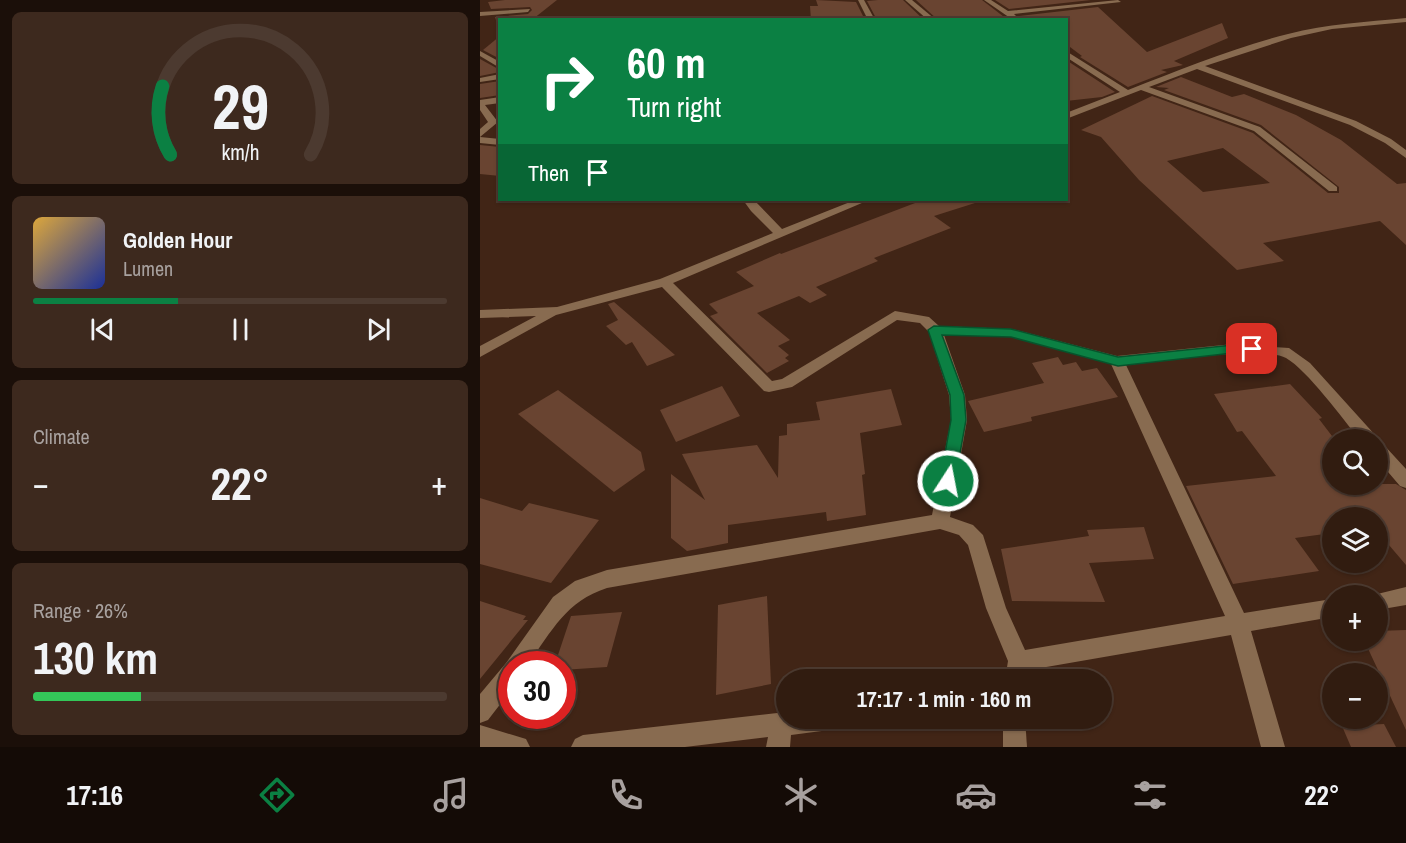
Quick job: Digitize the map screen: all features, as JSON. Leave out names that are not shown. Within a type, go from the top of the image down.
[{"type":"street","points":[[861,0],[871,18]]},
{"type":"street","points":[[908,0],[930,18]]},
{"type":"street","points":[[987,0],[1013,18]]},
{"type":"street","points":[[1007,13],[1118,2]]},
{"type":"street","points":[[480,14],[528,10]]},
{"type":"street","points":[[1068,115],[1197,66],[1310,31],[1406,20]]},
{"type":"street","points":[[480,53],[497,62]]},
{"type":"street","points":[[1068,54],[1127,93]]},
{"type":"street","points":[[1197,66],[1353,123],[1388,141],[1406,155]]},
{"type":"street","points":[[480,80],[498,76]]},
{"type":"street","points":[[1140,87],[1257,129],[1333,189]]},
{"type":"street","points":[[480,135],[493,122],[480,103],[498,100]]},
{"type":"street","points":[[480,140],[498,142]]},
{"type":"street","points":[[750,201],[780,234]]},
{"type":"street","points":[[480,352],[513,332],[556,311],[665,282],[861,201]]},
{"type":"street","points":[[665,282],[678,298],[769,387],[787,383],[895,315],[924,320],[934,330],[957,395],[959,420],[940,521]]},
{"type":"street","points":[[480,314],[556,311]]},
{"type":"street","points":[[934,330],[1011,333],[1118,361],[1233,349],[1289,353],[1305,366],[1360,429]]},
{"type":"street","points":[[1118,361],[1239,624],[1273,747]]},
{"type":"street","points":[[1388,461],[1406,481]]},
{"type":"street","points":[[525,651],[560,603],[590,584],[607,579],[940,521],[966,530],[976,541],[1017,669]]},
{"type":"street","points":[[1388,599],[1406,596]]},
{"type":"street","points":[[1022,669],[1239,624],[1322,610]]},
{"type":"street","points":[[480,712],[498,689]]},
{"type":"street","points":[[583,747],[779,736],[802,729]]},
{"type":"street","points":[[1014,729],[1015,747]]},
{"type":"street","points":[[480,737],[518,747]]},
{"type":"building","points":[[557,0],[534,18],[498,18],[498,20],[495,17],[528,14],[532,10],[530,7],[491,9],[488,2]]},
{"type":"building","points":[[816,0],[856,2],[864,18],[811,18],[810,6],[818,6]]},
{"type":"building","points":[[903,0],[922,18],[876,18],[867,1]]},
{"type":"building","points":[[916,0],[982,0],[1005,18],[936,18]]},
{"type":"building","points":[[995,0],[1091,0],[1009,9]]},
{"type":"building","points":[[1098,7],[1147,52],[1222,23],[1228,38],[1174,61],[1183,65],[1161,70],[1167,72],[1128,87],[1080,57],[1082,56],[1068,46],[1068,18],[1020,18],[1019,16]]},
{"type":"building","points":[[498,38],[498,58],[483,50]]},
{"type":"building","points":[[480,59],[498,69],[498,72],[480,76]]},
{"type":"building","points":[[1068,61],[1115,92],[1102,97],[1068,101]]},
{"type":"building","points":[[1181,77],[1232,97],[1244,94],[1296,115],[1341,140],[1397,184],[1406,183],[1406,245],[1380,221],[1263,243],[1284,261],[1237,270],[1139,180],[1101,137],[1081,130],[1152,96],[1253,133],[1328,193],[1339,193],[1339,187],[1261,125],[1164,90],[1169,88],[1156,87]],"holes":[[[1223,148],[1270,183],[1203,192],[1167,161]]]},
{"type":"building","points":[[498,81],[498,95],[480,98],[480,84]]},
{"type":"building","points":[[480,145],[498,147],[498,176],[480,174]]},
{"type":"building","points":[[920,201],[974,201],[975,203],[934,216],[951,228],[874,258],[878,261],[816,287],[827,295],[810,303],[799,296],[757,313],[790,340],[778,346],[789,355],[785,358],[789,361],[767,373],[710,316],[718,313],[709,304],[754,286],[736,272]]},
{"type":"building","points":[[614,302],[675,355],[647,366],[632,342],[626,345],[606,326],[618,320],[608,304]]},
{"type":"building","points":[[1058,357],[1063,365],[1076,362],[1082,371],[1097,368],[1118,397],[1031,417],[1032,421],[984,432],[968,401],[1044,383],[1032,363]]},
{"type":"building","points":[[1290,384],[1322,418],[1319,419],[1327,429],[1322,429],[1322,495],[1388,495],[1388,484],[1396,484],[1406,490],[1406,565],[1388,544],[1388,507],[1322,507],[1322,534],[1295,538],[1319,571],[1233,584],[1186,486],[1276,476],[1242,431],[1237,432],[1214,394]]},
{"type":"building","points":[[722,386],[740,416],[676,442],[660,410]]},
{"type":"building","points":[[891,389],[902,425],[860,433],[865,474],[862,475],[866,515],[827,521],[826,512],[728,525],[728,543],[687,551],[671,538],[671,474],[705,500],[682,454],[757,445],[778,478],[779,436],[787,435],[787,424],[820,420],[816,402]]},
{"type":"building","points":[[558,390],[641,452],[645,470],[614,492],[518,414]]},
{"type":"building","points":[[480,498],[522,511],[529,503],[599,520],[551,583],[480,564]]},
{"type":"building","points":[[1144,527],[1154,559],[1089,563],[1105,602],[1012,601],[1001,549],[1089,536],[1087,530]]},
{"type":"building","points":[[767,596],[771,684],[716,695],[718,605]]},
{"type":"building","points":[[480,601],[526,616],[523,620],[528,620],[503,651],[498,651],[498,657],[480,679]]},
{"type":"building","points":[[622,612],[607,667],[576,669],[576,651],[559,651],[571,616]]},
{"type":"building","points":[[1406,630],[1406,730],[1388,691],[1388,663],[1375,663],[1369,651],[1388,651],[1388,631]]},
{"type":"building","points":[[1343,729],[1387,729],[1396,747],[1351,747]]},
{"type":"route","points":[[948,481],[959,420],[957,395],[934,330],[1011,333],[1118,361],[1252,349]]}]
